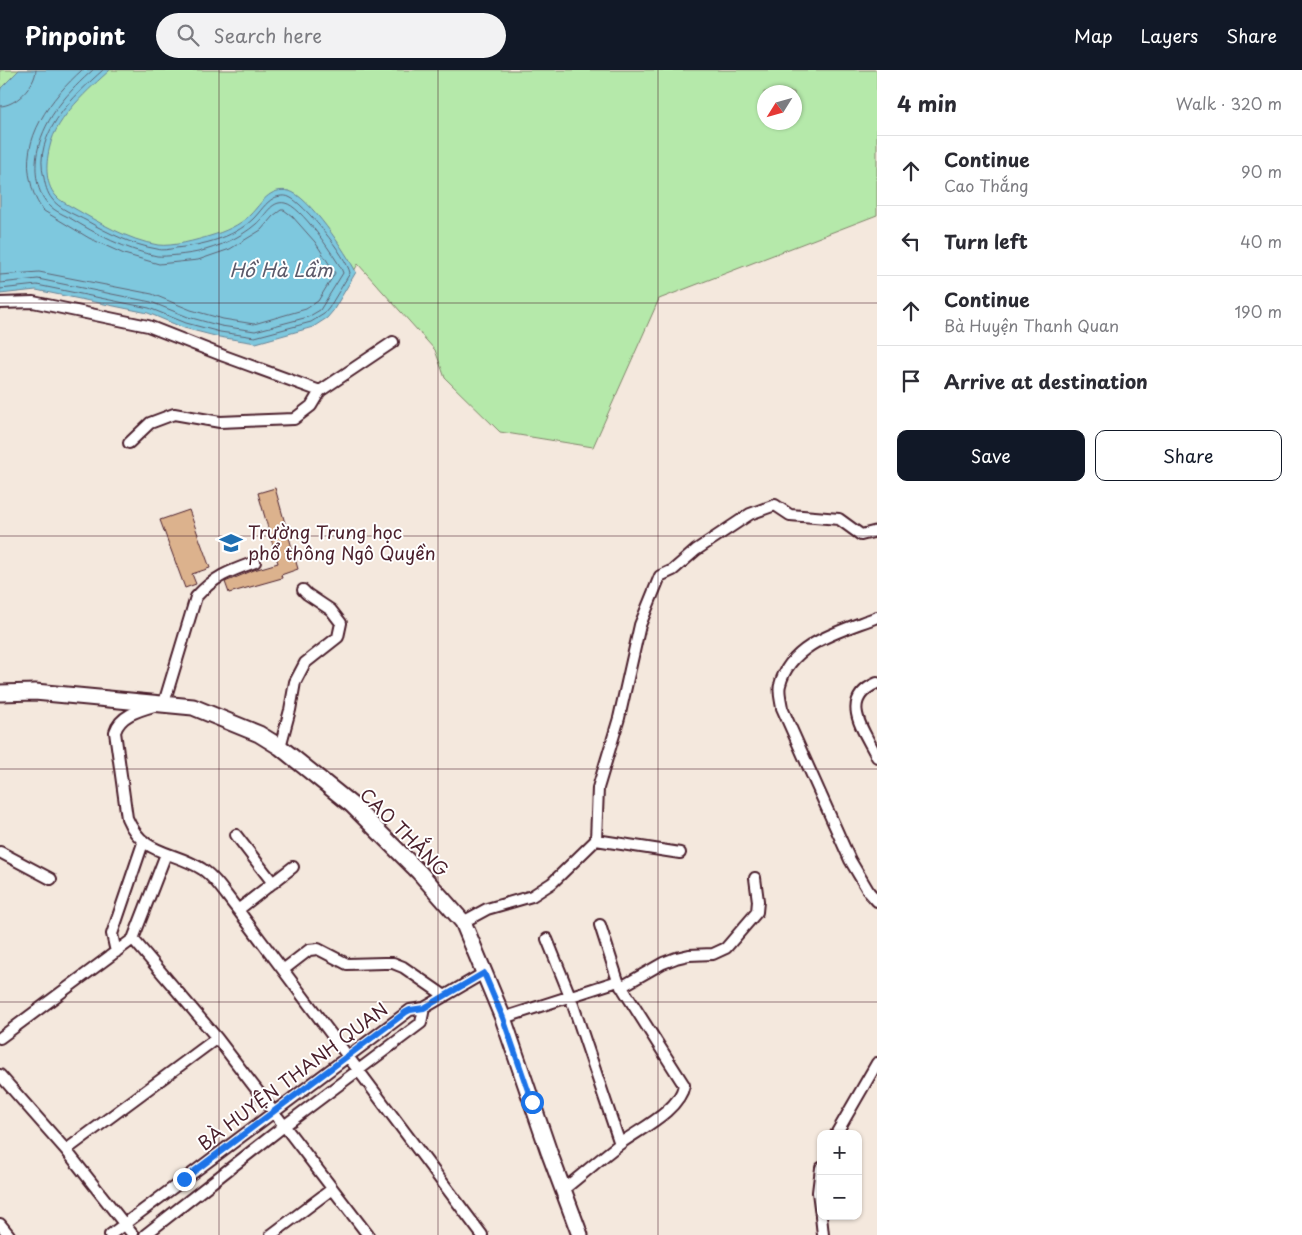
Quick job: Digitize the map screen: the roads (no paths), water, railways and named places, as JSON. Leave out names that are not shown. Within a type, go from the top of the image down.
[{"type":"main road","name":"CAO THẮNG","points":[[0,692],[35,692],[193,707],[260,734],[280,747],[352,805],[420,872],[463,922],[503,1018],[580,1235]]},
{"type":"street","points":[[0,303],[33,302],[148,326],[320,391]]},
{"type":"street","points":[[129,443],[150,422],[174,414],[220,422],[294,419],[311,406],[320,391],[393,342]]},
{"type":"street","points":[[463,922],[487,909],[532,896],[552,883],[596,840],[598,788],[619,718],[640,625],[660,576],[672,570],[696,550],[750,514],[775,505],[790,515],[839,518],[861,535],[877,531]]},
{"type":"street","points":[[255,562],[225,573],[208,584],[196,597],[164,703],[126,716],[117,726],[115,732],[127,818],[143,843],[204,870],[211,877],[238,910],[482,1235]]},
{"type":"street","points":[[280,747],[295,682],[304,663],[340,634],[341,623],[330,610],[303,590]]},
{"type":"street","points":[[877,617],[804,649],[797,654],[786,668],[779,686],[782,708],[850,860],[869,892],[877,901]]},
{"type":"street","points":[[877,683],[868,687],[860,694],[856,704],[858,717],[877,757]]},
{"type":"street","points":[[236,836],[273,883]]},
{"type":"street","points":[[596,840],[680,854]]},
{"type":"street","points":[[116,952],[112,934],[143,843]]},
{"type":"street","points":[[0,852],[51,879]]},
{"type":"street","points":[[0,1038],[133,939],[166,854]]},
{"type":"street","points":[[238,910],[293,867]]},
{"type":"street","points":[[503,1018],[570,996],[619,984],[676,958],[689,955],[713,954],[726,948],[757,912],[758,902],[754,878]]},
{"type":"street","points":[[564,1189],[620,1144],[665,1112],[683,1094],[684,1085],[619,984],[600,925]]},
{"type":"street","points":[[133,939],[217,1038],[368,1235]]},
{"type":"street","points":[[547,939],[570,996],[620,1144]]},
{"type":"street","points":[[283,970],[308,950],[318,948],[347,964],[393,963],[403,966],[445,996]]},
{"type":"street","points":[[424,1008],[484,973]]},
{"type":"street","name":"BÀ HUYỆN THANH QUAN","points":[[110,1235],[410,1010],[424,1008],[421,1023],[284,1126],[145,1235]]},
{"type":"street","points":[[66,1150],[217,1038]]},
{"type":"street","points":[[838,1130],[877,1063]]},
{"type":"street","points":[[0,1075],[66,1150],[133,1235]]},
{"type":"street","points":[[277,1233],[332,1188]]},
{"type":"street","points":[[821,1220],[823,1235]]},
{"type":"street","points":[[0,1224],[9,1235]]},
{"type":"water","name":"Hồ Hà Lầm","points":[[19,70],[110,70],[66,114],[53,135],[47,172],[49,185],[59,199],[124,235],[147,243],[164,245],[192,241],[226,230],[246,219],[266,197],[276,191],[289,191],[307,203],[317,214],[345,252],[356,272],[333,311],[327,318],[313,327],[256,343],[219,337],[184,328],[148,313],[36,290],[0,294],[0,92],[1,88]]},
{"type":"place","name":"Trường Trung học phổ thông Ngô Quyền","points":[[231,543]]}]
